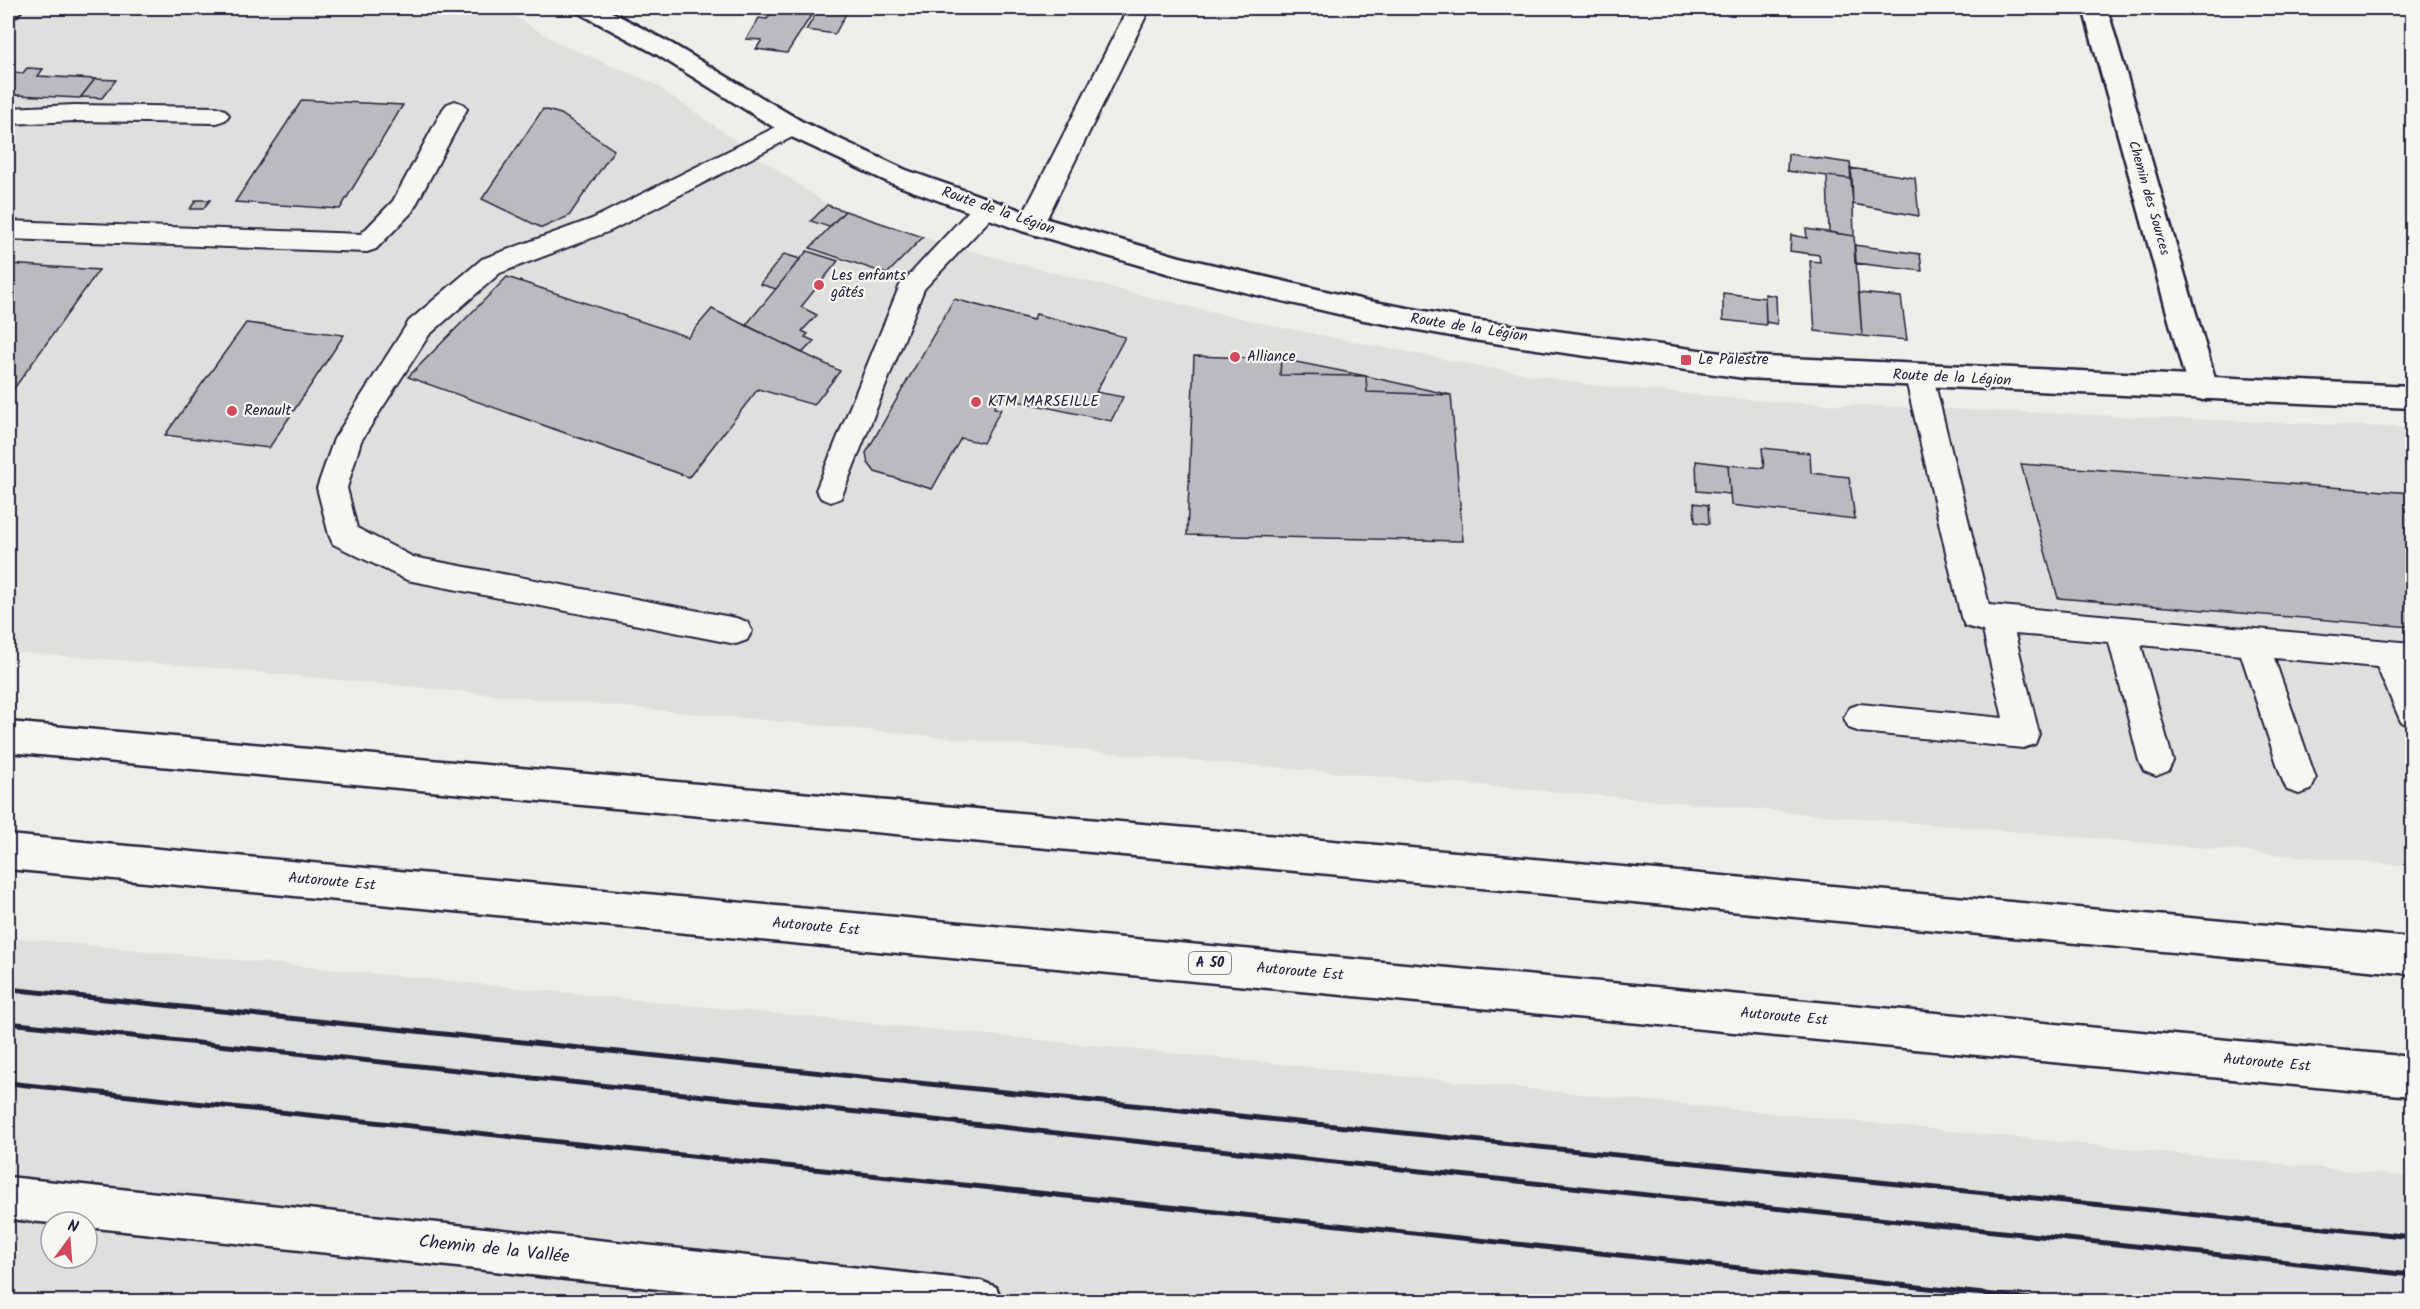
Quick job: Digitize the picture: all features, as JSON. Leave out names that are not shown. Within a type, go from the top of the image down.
[{"type":"main road","name":"Route de la Légion","points":[[587,8],[664,49],[792,127],[897,176],[1031,224],[1180,267],[1364,310],[1473,330],[1744,368],[2412,397]]},
{"type":"main road","name":"Chemin des Sources","points":[[2095,8],[2203,389]]},
{"type":"main road","points":[[8,737],[2412,956]]},
{"type":"main road","name":"Autoroute Est","points":[[8,852],[2412,1077]]},
{"type":"main road","name":"Chemin de la Vallée","points":[[8,1198],[981,1302]]},
{"type":"lane","points":[[1031,224],[1139,8]]},
{"type":"lane","points":[[8,230],[367,243],[403,206],[455,109]]},
{"type":"lane","points":[[8,116],[75,113],[217,115]]},
{"type":"lane","points":[[736,631],[407,568],[344,535],[332,488],[348,439],[419,328],[491,266],[601,225],[792,127]]},
{"type":"lane","points":[[831,490],[913,285],[986,208]]},
{"type":"lane","points":[[1919,376],[1976,617],[2400,656],[2412,712]]},
{"type":"lane","points":[[1860,718],[2023,734],[1996,619]]},
{"type":"lane","points":[[2121,630],[2156,761]]},
{"type":"lane","points":[[2253,643],[2299,779]]},
{"type":"shaded area","points":[[8,8],[501,8],[560,44],[653,83],[822,201],[940,243],[1160,300],[1284,328],[1484,367],[1592,385],[1778,402],[2412,428],[2412,866],[1132,755],[170,664],[8,652]]},
{"type":"shaded area","points":[[8,937],[2412,1177],[2412,1301],[8,1301]]},
{"type":"building","points":[[727,8],[748,8],[742,14],[724,11]]},
{"type":"building","points":[[774,8],[816,8],[787,53],[756,49],[762,40],[746,39],[759,18],[767,19]]},
{"type":"building","points":[[819,9],[847,12],[835,34],[806,30]]},
{"type":"building","points":[[27,68],[43,69],[38,76],[95,79],[80,98],[16,95],[14,98],[8,97],[8,78],[12,72],[23,73]]},
{"type":"building","points":[[95,79],[116,80],[102,98],[81,97]]},
{"type":"building","points":[[302,100],[403,105],[340,209],[235,202]]},
{"type":"building","points":[[543,109],[561,114],[614,150],[569,216],[542,228],[482,199]]},
{"type":"building","points":[[1788,154],[1850,163],[1852,179],[1787,171]]},
{"type":"building","points":[[1850,168],[1915,178],[1919,216],[1853,204]]},
{"type":"building","points":[[1827,176],[1852,179],[1854,236],[1829,232]]},
{"type":"building","points":[[196,200],[210,200],[203,209],[190,209]]},
{"type":"building","points":[[827,205],[845,211],[829,227],[811,221]]},
{"type":"building","points":[[845,211],[923,237],[887,274],[810,248]]},
{"type":"building","points":[[1806,229],[1854,236],[1862,336],[1815,331],[1810,261],[1820,262],[1819,255],[1790,251],[1791,235],[1807,238]]},
{"type":"building","points":[[1854,245],[1920,254],[1922,271],[1855,263]]},
{"type":"building","points":[[807,251],[838,261],[801,307],[817,315],[802,331],[808,334],[805,337],[814,341],[802,353],[746,325]]},
{"type":"building","points":[[784,254],[800,259],[776,289],[760,284]]},
{"type":"building","points":[[8,264],[99,270],[8,397]]},
{"type":"building","points":[[507,277],[688,337],[712,309],[840,371],[814,405],[758,389],[689,477],[408,377]]},
{"type":"building","points":[[1723,293],[1765,298],[1766,325],[1723,320]]},
{"type":"building","points":[[1859,293],[1901,297],[1907,340],[1862,336]]},
{"type":"building","points":[[1765,294],[1776,296],[1777,324],[1766,322]]},
{"type":"building","points":[[954,299],[1033,320],[1036,314],[1125,337],[1096,392],[1123,397],[1111,421],[999,397],[994,408],[1001,409],[983,443],[961,438],[932,489],[875,472],[868,463],[866,453]]},
{"type":"building","points":[[246,323],[344,335],[269,448],[165,435]]},
{"type":"building","points":[[1194,356],[1281,359],[1280,375],[1366,376],[1367,392],[1451,395],[1463,541],[1187,535]]},
{"type":"building","points":[[1281,359],[1366,376],[1280,375]]},
{"type":"building","points":[[1366,376],[1451,395],[1367,392]]},
{"type":"building","points":[[1762,448],[1810,453],[1811,473],[1849,477],[1855,519],[1731,505],[1728,465],[1764,468]]},
{"type":"building","points":[[1696,461],[1728,465],[1730,494],[1697,491]]},
{"type":"building","points":[[2021,464],[2412,493],[2412,627],[2058,598]]},
{"type":"building","points":[[1694,503],[1708,505],[1709,524],[1695,522]]},
{"type":"railway","points":[[8,989],[2412,1237]]},
{"type":"railway","points":[[8,1023],[2412,1275]]},
{"type":"railway","points":[[8,1083],[2059,1302]]},
{"type":"place","name":"Les enfants gâtés","points":[[819,285]]},
{"type":"place","name":"Alliance","points":[[1235,357]]},
{"type":"place","name":"Le Palestre","points":[[1686,360]]},
{"type":"place","name":"KTM MARSEILLE","points":[[976,402]]},
{"type":"place","name":"Renault","points":[[232,411]]}]
